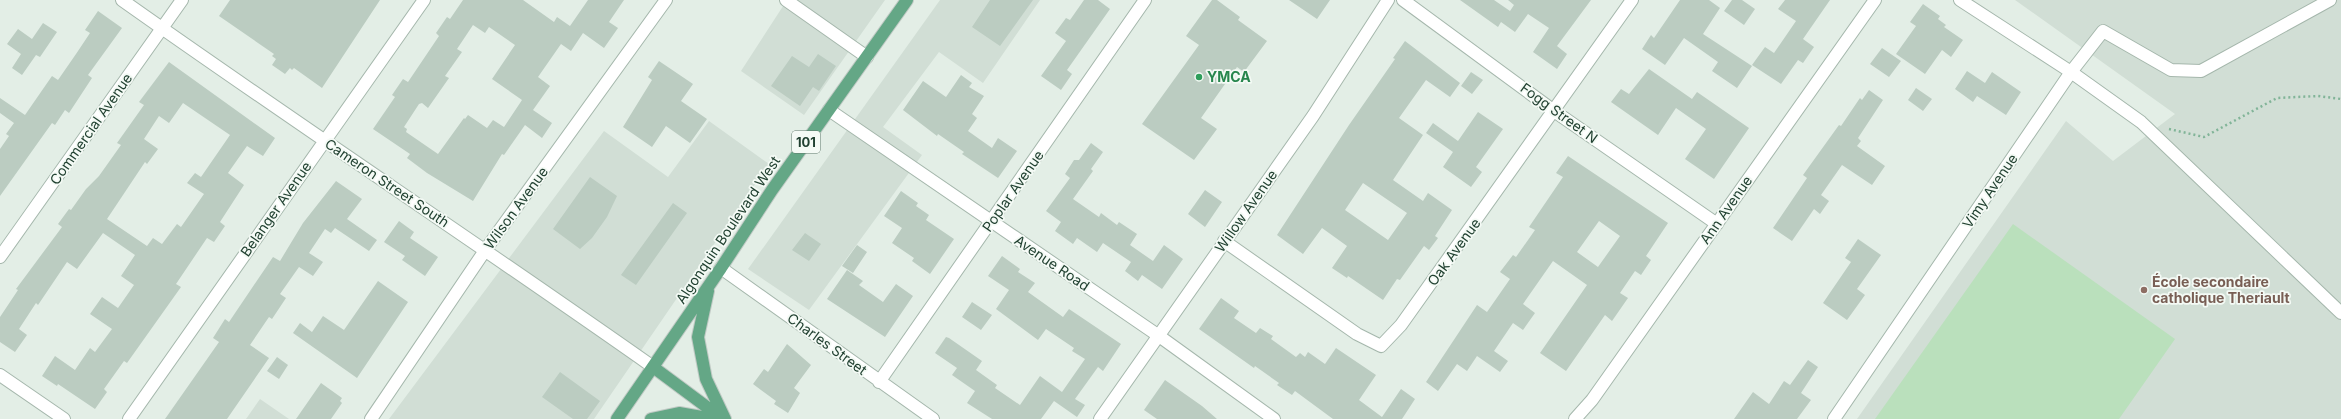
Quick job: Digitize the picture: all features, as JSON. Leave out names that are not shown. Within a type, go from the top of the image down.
[{"type":"main road","name":"Algonquin Boulevard West","points":[[617,419],[709,286],[772,190],[907,0]]},
{"type":"main road","points":[[709,286],[698,337],[706,379],[724,419]]},
{"type":"main road","points":[[653,367],[724,419]]},
{"type":"main road","points":[[651,419],[679,413],[713,419]]},
{"type":"street","name":"Cameron Street South","points":[[122,0],[324,141],[486,249],[653,367]]},
{"type":"street","name":"Commercial Avenue","points":[[0,257],[182,0]]},
{"type":"street","name":"Belanger Avenue","points":[[129,419],[424,0]]},
{"type":"street","name":"Wilson Avenue","points":[[371,419],[486,249],[666,0]]},
{"type":"street","points":[[786,0],[867,57]]},
{"type":"street","name":"Poplar Avenue","points":[[879,382],[992,222],[1145,0]]},
{"type":"street","name":"Willow Avenue","points":[[1100,419],[1313,116],[1388,0]]},
{"type":"street","name":"Fogg Street N","points":[[1403,0],[1554,110],[1717,224]]},
{"type":"street","name":"Oak Avenue","points":[[1224,241],[1357,334],[1381,346],[1401,325],[1632,0]]},
{"type":"street","name":"Ann Avenue","points":[[1575,419],[1592,400],[1875,0]]},
{"type":"street","points":[[1960,0],[2071,72],[2141,122],[2341,313]]},
{"type":"street","name":"Vimy Avenue","points":[[1834,419],[2071,72],[2103,31],[2171,70],[2201,71],[2330,0]]},
{"type":"street","name":"Avenue Road","points":[[829,110],[1159,336],[1274,419]]},
{"type":"street","name":"Charles Street","points":[[721,268],[933,419]]},
{"type":"street","points":[[0,375],[64,419]]},
{"type":"path","points":[[2141,122],[2204,137],[2277,98],[2318,96],[2341,99]]},
{"type":"shaded area","points":[[787,0],[885,0],[804,115],[741,71]]},
{"type":"shaded area","points":[[940,0],[1040,0],[983,83],[939,52],[883,127],[922,155],[809,310],[748,269]]},
{"type":"shaded area","name":"École secondaire catholique Theriault","points":[[2015,0],[2341,0],[2341,419],[1857,419],[2066,121],[2113,161],[2175,114]]},
{"type":"shaded area","points":[[709,121],[769,164],[594,419],[389,419],[604,131],[668,177]]},
{"type":"shaded area","points":[[260,399],[289,419],[246,419]]},
{"type":"green space","points":[[2013,224],[2175,339],[2119,419],[1875,419]]},
{"type":"building","points":[[230,0],[380,0],[322,88],[294,68],[292,70],[290,68],[285,74],[272,65],[276,59],[272,56],[274,54],[219,16]]},
{"type":"building","points":[[463,0],[523,0],[554,22],[557,17],[570,26],[588,0],[624,0],[609,22],[618,28],[604,48],[583,33],[571,51],[561,44],[538,77],[550,86],[533,110],[552,123],[542,138],[525,125],[504,155],[502,154],[473,201],[427,173],[407,158],[410,154],[373,129],[395,97],[392,95],[403,79],[408,82],[439,36],[436,33],[447,17],[450,19]],"holes":[[[473,25],[485,33],[489,27],[515,45],[492,79],[522,100],[504,127],[493,120],[487,128],[468,115],[465,119],[464,118],[438,154],[406,132],[407,129],[404,127],[419,104],[422,103],[428,108],[449,78],[445,76],[462,52],[457,49]]]},
{"type":"building","points":[[990,0],[1033,0],[1000,46],[972,27]]},
{"type":"building","points":[[1084,0],[1098,0],[1110,9],[1067,70],[1072,74],[1061,90],[1041,76],[1066,41],[1055,33],[1066,18],[1070,20]]},
{"type":"building","name":"YMCA","points":[[1212,0],[1217,0],[1240,17],[1238,20],[1267,41],[1244,72],[1237,67],[1201,118],[1217,129],[1194,160],[1142,124],[1199,45],[1186,36]]},
{"type":"building","points":[[1289,0],[1330,0],[1317,19]]},
{"type":"building","points":[[1460,0],[1494,0],[1510,11],[1514,5],[1508,0],[1591,0],[1557,46],[1567,54],[1557,69],[1533,52],[1549,28],[1528,14],[1515,32],[1501,22],[1498,27]]},
{"type":"building","points":[[1680,0],[1709,0],[1720,8],[1703,34],[1752,66],[1737,88],[1712,71],[1718,62],[1684,38],[1665,65],[1642,49],[1651,35],[1654,38]]},
{"type":"building","points":[[1732,0],[1742,0],[1755,9],[1744,25],[1724,11]]},
{"type":"building","points":[[1785,0],[1830,0],[1803,39],[1814,47],[1803,63],[1798,60],[1781,84],[1752,65],[1765,47],[1774,53],[1796,21],[1778,9]]},
{"type":"building","points":[[1923,4],[1940,16],[1938,19],[1946,25],[1944,27],[1963,40],[1951,57],[1942,50],[1925,74],[1896,54],[1916,26],[1910,22]]},
{"type":"building","points":[[98,11],[122,28],[88,75],[92,78],[69,113],[65,110],[55,125],[52,123],[0,196],[0,149],[9,136],[6,134],[14,123],[0,113],[0,98],[25,115],[52,76],[58,80],[90,33],[85,30]]},
{"type":"building","points":[[43,23],[57,32],[40,57],[36,55],[22,75],[12,68],[21,54],[7,44],[18,29],[32,39]]},
{"type":"building","points":[[1405,41],[1460,83],[1450,97],[1426,80],[1399,118],[1423,135],[1393,180],[1423,201],[1428,193],[1452,210],[1435,236],[1438,238],[1429,250],[1424,246],[1400,280],[1397,279],[1383,300],[1348,276],[1347,278],[1332,268],[1347,246],[1322,228],[1303,254],[1277,235],[1349,125],[1395,59],[1393,58]],"holes":[[[1363,183],[1407,213],[1388,240],[1345,210]]]},
{"type":"building","points":[[1882,48],[1901,61],[1889,77],[1870,64]]},
{"type":"building","points":[[818,54],[836,66],[819,91],[813,87],[800,106],[771,86],[792,56],[809,67]]},
{"type":"building","points":[[659,61],[693,84],[681,101],[707,119],[690,143],[666,126],[652,147],[623,127],[652,80],[648,77]]},
{"type":"building","points":[[169,62],[275,138],[263,156],[247,146],[228,173],[244,185],[220,222],[225,226],[214,242],[207,238],[176,284],[181,287],[127,363],[124,361],[104,389],[107,392],[95,409],[58,384],[57,386],[42,376],[55,356],[75,370],[90,348],[95,352],[112,329],[90,314],[102,297],[118,308],[134,285],[121,276],[135,255],[103,233],[77,269],[67,262],[38,305],[36,303],[19,329],[27,335],[15,352],[0,342],[0,317],[18,290],[16,289],[62,227],[58,224],[69,209],[71,210],[86,189],[99,176],[121,145],[117,143],[144,105],[139,102]],"holes":[[[183,103],[230,135],[201,177],[195,173],[187,183],[204,194],[181,227],[177,224],[162,244],[153,238],[147,246],[107,219],[145,162],[147,164],[158,149],[144,139],[159,116],[169,123]]]},
{"type":"building","points":[[1649,69],[1692,99],[1697,92],[1749,128],[1714,179],[1685,159],[1706,129],[1676,108],[1658,135],[1611,102],[1621,89],[1629,94]]},
{"type":"building","points":[[1967,71],[1985,83],[1992,72],[2021,92],[2006,115],[1977,96],[1973,102],[1955,89]]},
{"type":"building","points":[[1471,72],[1483,80],[1472,94],[1461,86]]},
{"type":"building","points":[[961,75],[972,83],[969,87],[984,96],[972,114],[977,118],[968,131],[992,148],[998,138],[1017,151],[998,178],[962,154],[964,152],[938,134],[937,136],[903,110],[923,81],[946,97]]},
{"type":"building","points":[[1916,88],[1932,99],[1923,111],[1908,100]]},
{"type":"building","points":[[1869,90],[1883,100],[1858,138],[1861,141],[1857,146],[1885,166],[1872,185],[1842,165],[1821,195],[1829,201],[1820,214],[1814,209],[1792,241],[1773,228],[1807,178],[1803,175],[1839,125],[1841,126],[1860,98],[1862,100]]},
{"type":"building","points":[[1478,112],[1503,129],[1476,167],[1482,172],[1471,187],[1443,167],[1453,152],[1426,133],[1433,123],[1458,141]]},
{"type":"building","points":[[1091,143],[1103,152],[1091,169],[1093,171],[1073,199],[1099,217],[1101,213],[1117,225],[1119,222],[1137,234],[1130,245],[1153,261],[1164,245],[1183,259],[1162,289],[1142,275],[1138,281],[1125,271],[1131,262],[1103,243],[1097,252],[1077,238],[1073,244],[1055,231],[1061,222],[1046,211],[1070,178],[1065,174],[1074,160],[1079,160]]},
{"type":"building","points":[[1568,156],[1668,223],[1646,256],[1651,260],[1641,275],[1635,271],[1620,293],[1628,298],[1612,321],[1605,315],[1566,371],[1540,353],[1587,285],[1553,261],[1523,304],[1535,313],[1523,330],[1513,323],[1494,351],[1508,361],[1500,372],[1477,356],[1467,371],[1457,364],[1438,391],[1426,382],[1477,305],[1487,312],[1510,279],[1500,272],[1513,255],[1516,257],[1535,230],[1529,227],[1563,177],[1556,173]],"holes":[[[1599,221],[1620,236],[1598,267],[1577,252]]]},
{"type":"building","points":[[590,177],[617,196],[607,217],[592,238],[580,249],[553,229]]},
{"type":"building","points":[[336,181],[362,199],[347,219],[377,240],[369,251],[335,228],[331,233],[325,229],[309,253],[323,262],[313,276],[299,267],[280,294],[286,298],[272,319],[269,317],[250,345],[269,358],[227,419],[165,419],[219,342],[213,338],[225,319],[229,322],[273,257],[280,261],[303,223]]},
{"type":"building","points":[[1205,190],[1222,202],[1205,227],[1188,214]]},
{"type":"building","points":[[901,191],[918,203],[916,206],[929,215],[926,220],[954,239],[930,274],[912,261],[914,258],[892,243],[902,228],[884,216]]},
{"type":"building","points":[[673,203],[687,213],[636,285],[621,275]]},
{"type":"building","points":[[399,221],[414,232],[410,238],[438,257],[425,276],[402,260],[405,256],[384,242]]},
{"type":"building","points":[[805,233],[821,244],[809,261],[792,250]]},
{"type":"building","points":[[1858,239],[1881,255],[1857,289],[1865,295],[1847,320],[1823,303],[1851,262],[1845,258]]},
{"type":"building","points":[[857,245],[867,252],[853,273],[842,266]]},
{"type":"building","points":[[1002,256],[1020,269],[1018,272],[1035,283],[1028,292],[1063,317],[1069,309],[1121,344],[1103,371],[1098,367],[1075,399],[1085,405],[1077,417],[1054,401],[1041,419],[992,419],[967,403],[975,391],[952,375],[957,368],[935,353],[946,337],[949,338],[982,361],[976,370],[997,385],[995,388],[1020,405],[1040,376],[1062,392],[1085,359],[1072,351],[1074,348],[1046,329],[1038,340],[996,309],[1009,290],[988,276]]},
{"type":"building","points":[[847,270],[863,281],[859,285],[883,302],[896,284],[913,296],[885,337],[827,299]]},
{"type":"building","points":[[378,281],[408,302],[357,378],[293,333],[300,323],[312,332],[323,316],[344,330]]},
{"type":"building","points":[[1221,298],[1239,311],[1234,318],[1256,333],[1260,328],[1273,336],[1271,339],[1296,357],[1300,353],[1305,357],[1308,352],[1325,364],[1336,348],[1376,375],[1359,400],[1382,417],[1401,389],[1415,399],[1402,419],[1333,419],[1295,391],[1292,395],[1277,385],[1279,383],[1255,366],[1254,368],[1199,329]]},
{"type":"building","points":[[972,302],[992,315],[981,330],[962,317]]},
{"type":"building","points":[[787,344],[811,365],[794,388],[800,393],[788,413],[774,404],[776,401],[753,384],[764,369],[768,372]]},
{"type":"building","points":[[277,357],[288,365],[279,379],[267,371]]},
{"type":"building","points":[[1808,360],[1818,367],[1801,393],[1811,400],[1797,419],[1734,419],[1753,392],[1769,404],[1784,381],[1790,385]]},
{"type":"building","points":[[560,372],[600,401],[587,419],[573,419],[542,397]]},
{"type":"building","points":[[1165,380],[1202,406],[1217,419],[1157,419],[1144,410]]},
{"type":"building","points":[[321,383],[342,398],[340,401],[342,403],[331,419],[296,419]]},
{"type":"place","name":"YMCA","points":[[1199,77]]},
{"type":"place","name":"École secondaire catholique Theriault","points":[[2144,290]]}]
